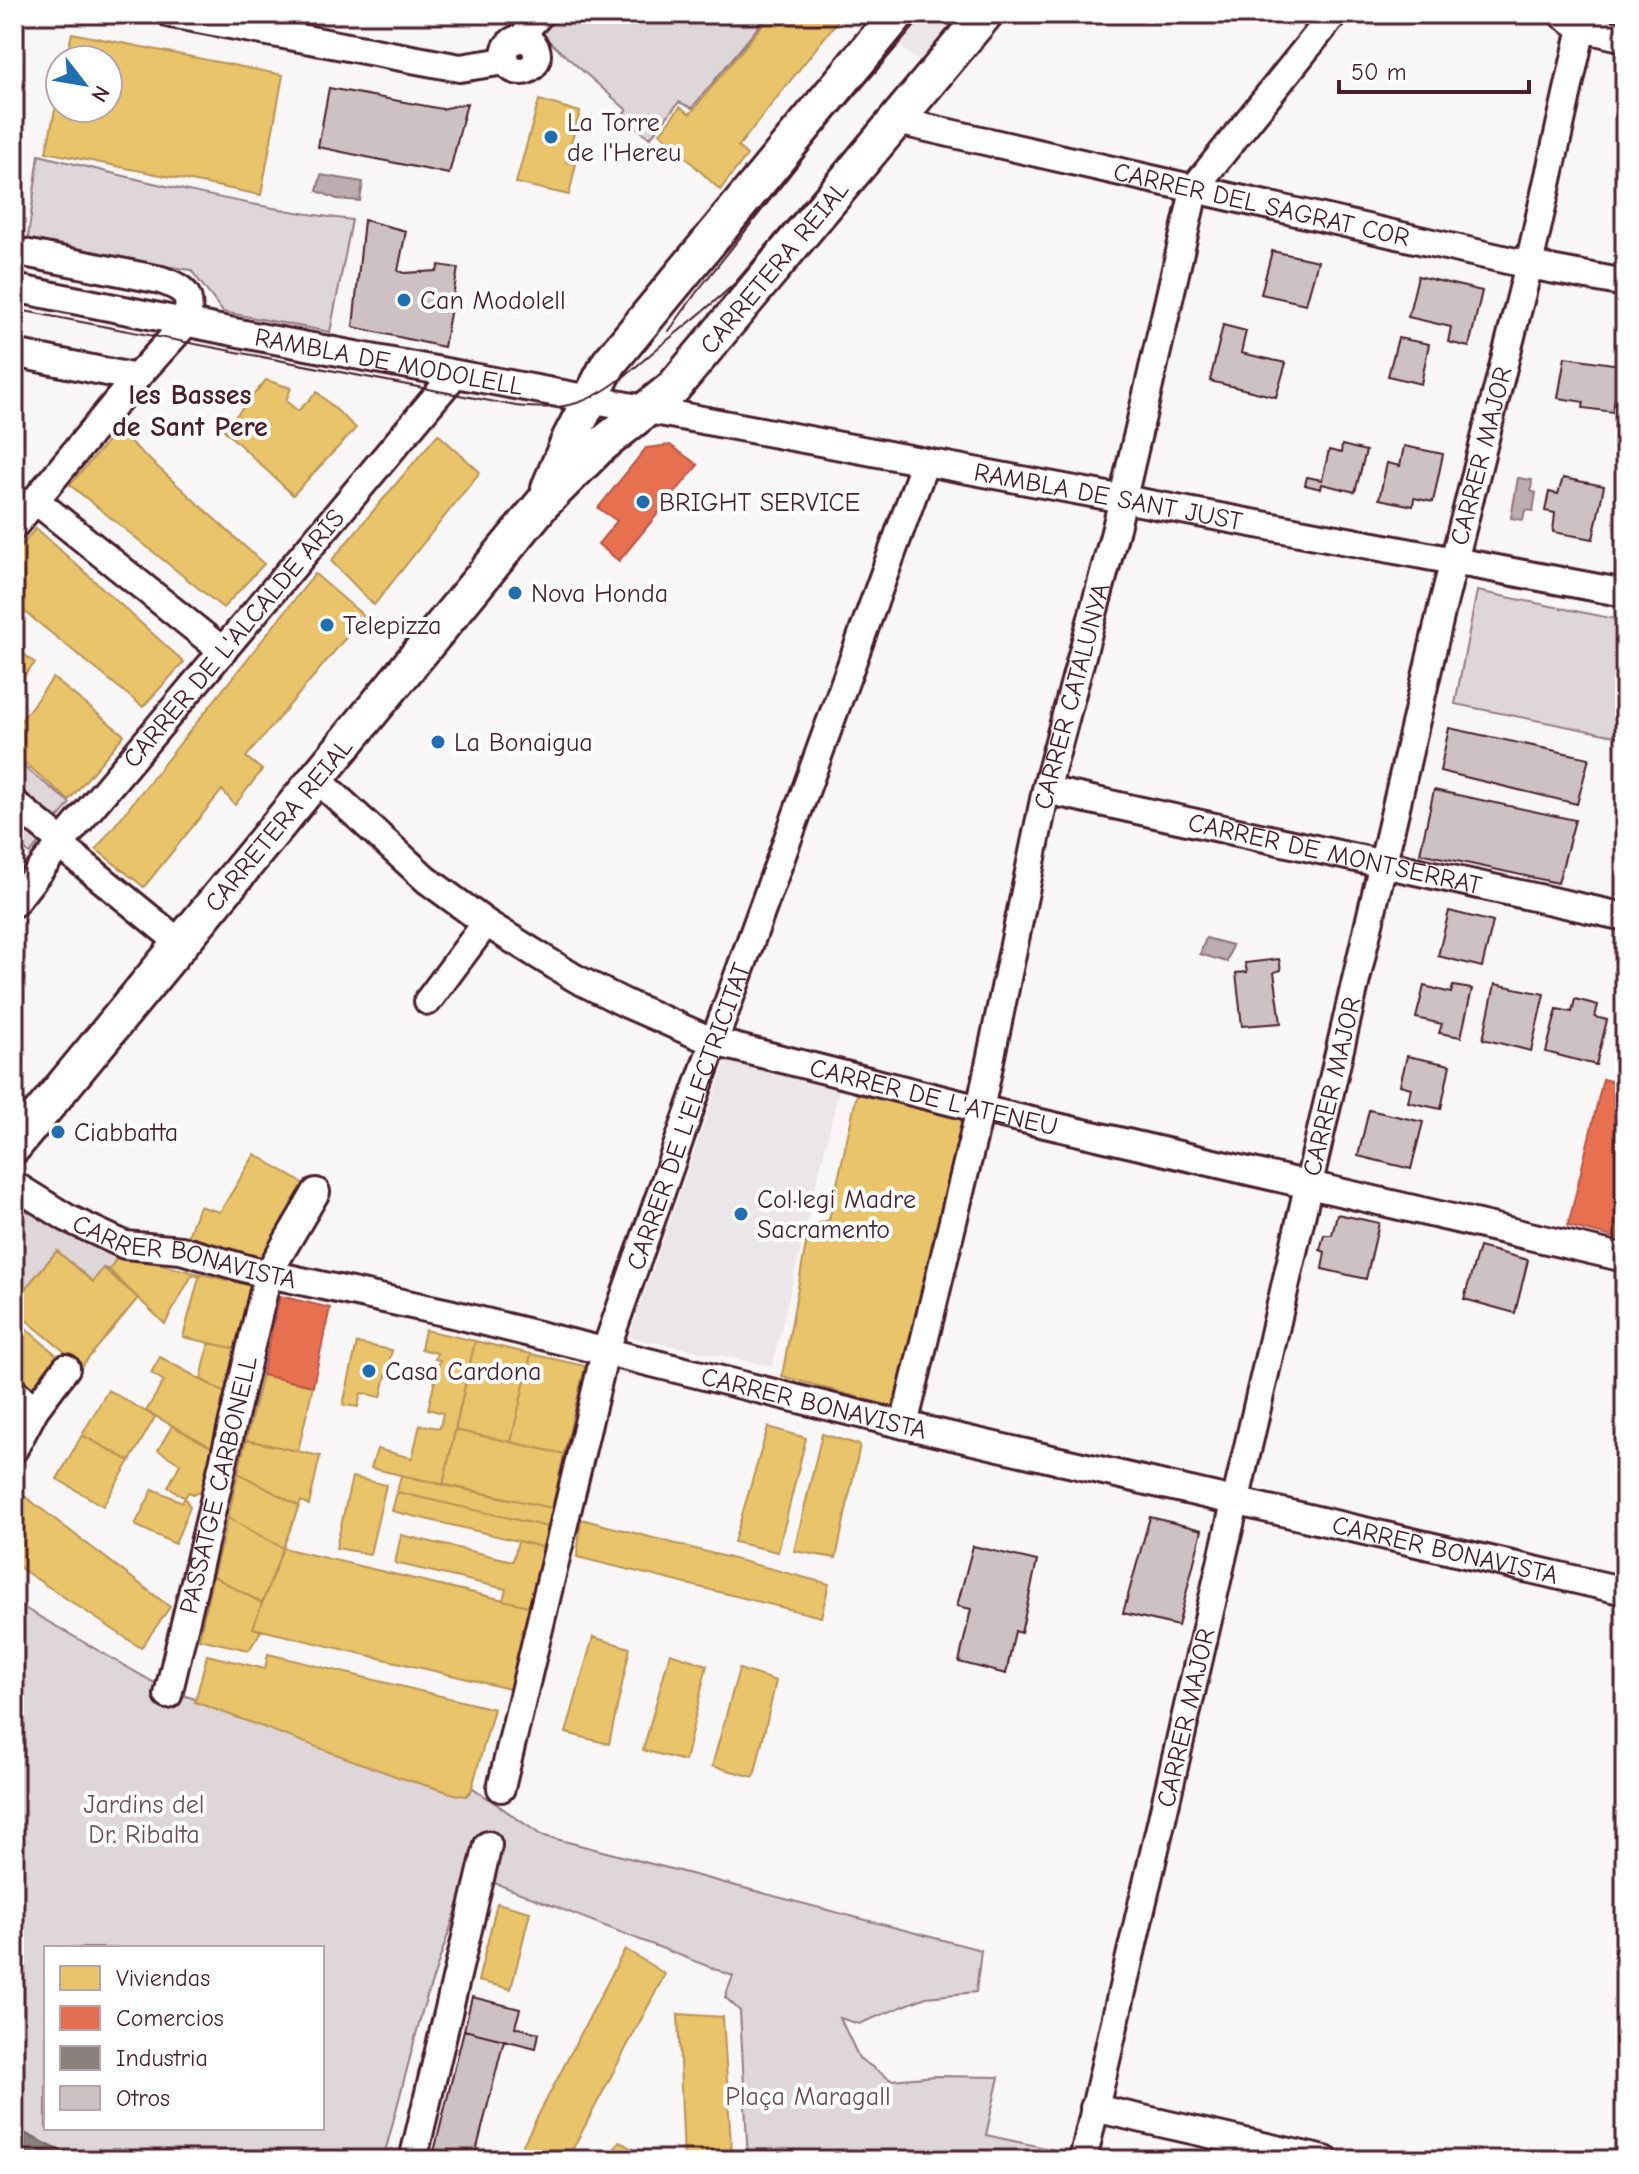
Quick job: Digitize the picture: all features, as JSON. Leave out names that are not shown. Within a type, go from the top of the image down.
[{"type":"main road","name":"CARRETERA REIAL","points":[[543,503],[570,438],[609,363],[897,14]]},
{"type":"main road","name":"CARRETERA REIAL","points":[[14,1146],[543,503],[599,447],[673,388],[985,14]]},
{"type":"street","points":[[171,14],[460,68],[505,61],[504,52],[509,44],[516,39],[526,39],[529,26],[540,14]]},
{"type":"street","name":"CARRER CATALUNYA","points":[[904,1425],[980,1109],[1046,790],[1123,499],[1195,187],[1334,14]]},
{"type":"street","points":[[1577,19],[1625,38]]},
{"type":"street","name":"CARRER MAJOR","points":[[1083,2160],[1442,608],[1529,265],[1577,19]]},
{"type":"street","name":"CARRER DEL SAGRAT COR","points":[[897,121],[1529,265],[1625,283]]},
{"type":"street","points":[[14,251],[161,280],[178,286],[187,294],[190,303],[186,323],[136,378],[14,526]]},
{"type":"street","name":"RAMBLA DE MODOLELL","points":[[14,288],[591,398]]},
{"type":"street","points":[[14,353],[136,378]]},
{"type":"street","name":"CARRER DE L'ALCALDE ARÍS","points":[[14,903],[455,374]]},
{"type":"street","name":"RAMBLA DE SANT JUST","points":[[591,398],[1625,593]]},
{"type":"street","name":"CARRER DE L'ELECTRICITAT","points":[[501,1788],[605,1352],[925,462]]},
{"type":"street","points":[[35,500],[223,651]]},
{"type":"street","name":"CARRER DE L'ATENEU","points":[[316,778],[427,880],[486,923],[575,978],[714,1042],[980,1109],[1625,1258]]},
{"type":"street","name":"CARRER DE MONTSERRAT","points":[[1046,790],[1625,917]]},
{"type":"street","points":[[14,803],[180,943]]},
{"type":"street","points":[[428,1001],[486,923]]},
{"type":"street","name":"CARRER BONAVISTA","points":[[14,1185],[67,1218],[125,1245],[181,1250],[268,1274],[453,1314],[904,1425],[1625,1591]]},
{"type":"street","name":"PASSATGE CARBONELL","points":[[168,1695],[268,1274],[316,1192]]},
{"type":"street","points":[[14,1449],[35,1409],[66,1368]]},
{"type":"street","points":[[14,1392],[35,1409]]},
{"type":"street","points":[[413,2160],[488,1845]]},
{"type":"street","points":[[1094,2108],[1325,2160]]},
{"type":"shaded area","points":[[915,14],[967,14],[924,66],[893,40]]},
{"type":"shaded area","points":[[321,175],[363,182],[360,201],[337,199],[317,191]]},
{"type":"shaded area","points":[[1518,478],[1532,480],[1531,491],[1536,493],[1533,511],[1525,510],[1523,520],[1511,518]]},
{"type":"shaded area","points":[[1206,938],[1232,945],[1227,962],[1200,954]]},
{"type":"shaded area","name":"Col·legi Madre Sacramento","points":[[728,1056],[839,1090],[772,1366],[629,1337]]},
{"type":"green space","points":[[560,14],[769,14],[692,108],[679,102],[650,138],[622,116],[627,110],[542,35]]},
{"type":"green space","points":[[39,155],[234,201],[352,220],[330,332],[223,312],[191,270],[27,245]]},
{"type":"green space","points":[[1477,591],[1625,621],[1625,738],[1455,704]]},
{"type":"green space","points":[[14,759],[70,803],[30,854],[14,841]]},
{"type":"green space","points":[[21,1200],[64,1231],[119,1255],[109,1270],[103,1268],[93,1282],[57,1251],[14,1302],[14,1208]]},
{"type":"green space","name":"Jardins del Dr. Ribalta","points":[[14,1602],[167,1690],[473,1788],[541,1835],[981,1950],[976,1992],[926,1997],[859,2024],[840,2018],[859,2058],[891,2080],[936,2076],[999,2077],[986,2135],[1064,2152],[1062,2160],[748,2160],[740,2011],[725,1997],[733,1976],[469,1873],[423,2008],[383,2160],[75,2160],[14,2139]]},
{"type":"building: Viviendas","points":[[771,14],[843,14],[738,147],[747,155],[720,190],[660,133],[680,107],[690,114]]},
{"type":"building: Viviendas","points":[[72,33],[283,75],[261,195],[46,152],[52,124],[124,124],[124,44],[70,44]]},
{"type":"building: Viviendas","name":"La Torre de l'Hereu","points":[[539,100],[580,112],[566,162],[576,164],[569,195],[516,183]]},
{"type":"building: Viviendas","points":[[266,380],[291,388],[286,401],[298,411],[317,392],[356,428],[293,495],[224,430]]},
{"type":"building: Viviendas","points":[[117,430],[264,564],[223,608],[70,485]]},
{"type":"building: Viviendas","points":[[438,434],[480,472],[374,605],[331,561]]},
{"type":"building: Viviendas","points":[[36,528],[184,662],[143,707],[14,603],[14,554]]},
{"type":"building: Viviendas","points":[[315,574],[364,616],[246,757],[262,770],[235,805],[222,790],[144,887],[96,849]]},
{"type":"building: Viviendas","points":[[14,646],[35,663],[14,687]]},
{"type":"building: Viviendas","points":[[53,678],[124,735],[69,800],[14,754],[14,730]]},
{"type":"building: Viviendas","points":[[14,852],[22,858],[14,868]]},
{"type":"building: Viviendas","points":[[857,1094],[965,1119],[897,1408],[782,1376],[809,1227],[829,1220]]},
{"type":"building: Viviendas","points":[[255,1154],[304,1184],[261,1258],[187,1239],[199,1206],[220,1212]]},
{"type":"building: Viviendas","points":[[57,1251],[93,1282],[103,1268],[138,1298],[82,1366],[14,1310],[14,1302]]},
{"type":"building: Viviendas","points":[[119,1255],[200,1274],[200,1277],[192,1275],[165,1324],[109,1270]]},
{"type":"building: Viviendas","points":[[200,1274],[252,1286],[237,1349],[183,1337]]},
{"type":"building: Viviendas","points":[[14,1318],[61,1359],[42,1386],[29,1391],[14,1379]]},
{"type":"building: Viviendas","points":[[425,1330],[475,1341],[443,1485],[371,1468],[377,1449],[412,1458],[420,1425],[440,1428],[443,1413],[428,1409],[440,1360],[435,1359],[437,1353],[421,1349]]},
{"type":"building: Viviendas","points":[[475,1341],[531,1354],[511,1442],[455,1430]]},
{"type":"building: Viviendas","points":[[209,1343],[237,1349],[227,1394],[201,1379]]},
{"type":"building: Viviendas","name":"Casa Cardona","points":[[357,1343],[392,1350],[381,1397],[361,1393],[358,1407],[343,1405]]},
{"type":"building: Viviendas","points":[[531,1354],[585,1366],[564,1454],[511,1442]]},
{"type":"building: Viviendas","points":[[160,1357],[227,1394],[215,1449],[146,1411],[164,1381],[151,1373]]},
{"type":"building: Viviendas","points":[[262,1375],[313,1386],[298,1451],[246,1440]]},
{"type":"building: Viviendas","points":[[108,1390],[155,1417],[130,1461],[82,1435]]},
{"type":"building: Viviendas","points":[[172,1426],[215,1449],[203,1496],[188,1492],[185,1498],[168,1487],[180,1464],[158,1450]]},
{"type":"building: Viviendas","points":[[768,1427],[806,1438],[778,1552],[734,1542]]},
{"type":"building: Viviendas","points":[[455,1430],[564,1454],[552,1508],[443,1485]]},
{"type":"building: Viviendas","points":[[822,1434],[860,1445],[836,1558],[794,1551]]},
{"type":"building: Viviendas","points":[[82,1435],[130,1461],[103,1506],[57,1479]]},
{"type":"building: Viviendas","points":[[246,1440],[320,1456],[309,1505],[301,1501],[299,1506],[238,1473]]},
{"type":"building: Viviendas","points":[[238,1473],[299,1506],[283,1548],[228,1518]]},
{"type":"building: Viviendas","points":[[401,1475],[552,1508],[548,1527],[397,1492]]},
{"type":"building: Viviendas","points":[[352,1477],[386,1485],[370,1554],[336,1548]]},
{"type":"building: Viviendas","points":[[14,1488],[170,1607],[141,1648],[14,1564]]},
{"type":"building: Viviendas","points":[[153,1489],[182,1502],[185,1498],[190,1507],[175,1544],[135,1525]]},
{"type":"building: Viviendas","points":[[397,1492],[548,1527],[543,1547],[392,1511]]},
{"type":"building: Viviendas","points":[[228,1518],[283,1548],[262,1603],[213,1576]]},
{"type":"building: Viviendas","points":[[581,1519],[829,1584],[821,1617],[577,1557]]},
{"type":"building: Viviendas","points":[[401,1535],[513,1561],[518,1541],[543,1547],[529,1606],[503,1600],[506,1589],[395,1563]]},
{"type":"building: Viviendas","points":[[283,1548],[529,1606],[510,1689],[253,1628]]},
{"type":"building: Viviendas","points":[[213,1576],[262,1603],[253,1628],[261,1631],[249,1650],[199,1639]]},
{"type":"building: Viviendas","points":[[593,1637],[630,1648],[609,1744],[566,1733]]},
{"type":"building: Viviendas","points":[[670,1653],[707,1665],[685,1761],[643,1750]]},
{"type":"building: Viviendas","points":[[268,1654],[494,1709],[471,1791],[466,1796],[458,1795],[398,1777],[195,1702],[207,1655],[265,1669]]},
{"type":"building: Viviendas","points":[[739,1669],[776,1681],[754,1777],[712,1766]]},
{"type":"building: Viviendas","points":[[497,1903],[530,1912],[511,1989],[478,1981]]},
{"type":"building: Viviendas","points":[[625,1949],[665,1974],[567,2160],[515,2160]]},
{"type":"building: Viviendas","points":[[678,2014],[723,2017],[732,2160],[684,2160]]},
{"type":"building: Viviendas","points":[[619,2141],[651,2160],[609,2160]]},
{"type":"building: Comercios","points":[[670,445],[698,465],[619,561],[598,544],[617,521],[598,508],[646,448]]},
{"type":"building: Comercios","points":[[1603,1079],[1625,1085],[1625,1240],[1568,1226]]},
{"type":"building: Comercios","points":[[280,1296],[330,1308],[313,1386],[262,1375]]},
{"type":"building: Industria","points":[[14,2128],[73,2157],[72,2160],[14,2160]]},
{"type":"building: Otros","points":[[329,88],[442,109],[467,103],[449,174],[318,147]]},
{"type":"building: Otros","name":"Can Modolell","points":[[364,220],[406,231],[398,271],[437,271],[439,265],[458,268],[444,347],[353,327]]},
{"type":"building: Otros","points":[[1272,251],[1318,261],[1306,304],[1261,294]]},
{"type":"building: Otros","points":[[1418,276],[1482,291],[1469,347],[1448,342],[1451,327],[1408,317]]},
{"type":"building: Otros","points":[[1223,325],[1246,331],[1241,353],[1286,363],[1276,397],[1210,381]]},
{"type":"building: Otros","points":[[1398,338],[1429,344],[1421,384],[1388,376]]},
{"type":"building: Otros","points":[[1565,357],[1620,365],[1613,412],[1583,408],[1584,402],[1558,398]]},
{"type":"building: Otros","points":[[1342,445],[1366,451],[1355,492],[1322,484],[1321,489],[1305,485],[1307,477],[1322,480],[1329,450],[1341,453]]},
{"type":"building: Otros","points":[[1404,446],[1443,454],[1433,502],[1414,498],[1413,506],[1379,499],[1387,463],[1400,466]]},
{"type":"building: Otros","points":[[1563,478],[1604,486],[1593,539],[1553,532],[1555,513],[1545,511],[1549,492],[1558,494]]},
{"type":"building: Otros","points":[[1449,728],[1589,758],[1577,804],[1440,771]]},
{"type":"building: Otros","points":[[1434,790],[1575,820],[1558,883],[1420,853]]},
{"type":"building: Otros","points":[[1449,911],[1493,922],[1482,967],[1438,956]]},
{"type":"building: Otros","points":[[1279,959],[1281,970],[1274,972],[1281,1023],[1242,1026],[1236,973],[1247,972],[1245,963]]},
{"type":"building: Otros","points":[[1495,984],[1544,994],[1531,1051],[1483,1039]]},
{"type":"building: Otros","points":[[1424,986],[1451,993],[1453,986],[1472,989],[1461,1037],[1439,1033],[1442,1024],[1416,1018]]},
{"type":"building: Otros","points":[[1575,999],[1598,1005],[1595,1017],[1607,1020],[1596,1065],[1546,1052],[1557,1009],[1572,1012]]},
{"type":"building: Otros","points":[[1407,1056],[1450,1065],[1441,1109],[1408,1102],[1411,1088],[1400,1085]]},
{"type":"building: Otros","points":[[1369,1110],[1423,1122],[1411,1169],[1358,1156]]},
{"type":"building: Otros","points":[[1337,1214],[1379,1223],[1366,1279],[1322,1269],[1325,1252],[1320,1250],[1324,1235],[1332,1235]]},
{"type":"building: Otros","points":[[1479,1247],[1528,1260],[1515,1313],[1464,1299]]},
{"type":"building: Otros","points":[[1150,1517],[1202,1530],[1178,1626],[1123,1613]]},
{"type":"building: Otros","points":[[973,1546],[1037,1561],[1021,1633],[1015,1631],[1006,1674],[959,1662],[971,1609],[957,1606]]},
{"type":"building: Otros","points":[[472,1997],[520,2009],[515,2027],[539,2033],[536,2048],[464,2030]]},
{"type":"building: Otros","points":[[464,2030],[504,2040],[474,2160],[432,2160]]},
{"type":"tram line","points":[[669,331],[828,127],[925,14]]},
{"type":"tram line","points":[[14,309],[516,406],[547,408],[577,403],[621,379],[735,283],[961,14]]},
{"type":"place","name":"La Torre de l'Hereu","points":[[551,137]]},
{"type":"place","name":"Can Modolell","points":[[404,300]]},
{"type":"place","name":"BRIGHT SERVICE","points":[[643,502]]},
{"type":"place","name":"Nova Honda","points":[[515,593]]},
{"type":"place","name":"Telepizza","points":[[327,625]]},
{"type":"place","name":"La Bonaigua","points":[[438,742]]},
{"type":"place","name":"Ciabbatta","points":[[58,1132]]},
{"type":"place","name":"Col·legi Madre Sacramento","points":[[741,1214]]},
{"type":"place","name":"Casa Cardona","points":[[369,1371]]},
{"type":"district","name":"les Basses de Sant Pere","points":[[190,410]]},
{"type":"park label","name":"Plaça Maragall","points":[[808,2096]]}]
